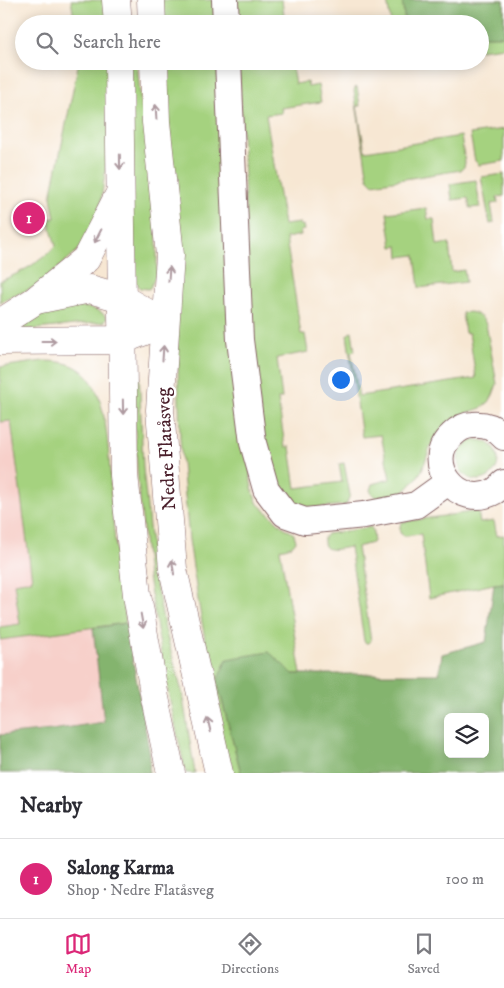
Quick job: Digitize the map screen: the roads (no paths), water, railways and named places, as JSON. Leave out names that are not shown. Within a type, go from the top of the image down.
[{"type":"street","points":[[116,0],[117,15]]},
{"type":"street","points":[[151,0],[152,15]]},
{"type":"street","points":[[225,0],[226,15]]},
{"type":"street","name":"Nedre Flatåsveg","points":[[119,70],[124,475],[137,595],[155,698],[171,773]]},
{"type":"street","name":"Nedre Flatåsveg","points":[[154,70],[156,122],[170,255],[160,410],[172,569],[219,773]]},
{"type":"street","points":[[228,70],[240,340],[253,443],[266,489],[285,514],[305,521],[364,515],[416,505],[448,482]]},
{"type":"street","name":"Nedre Flatåsveg","points":[[0,323],[36,300],[86,259],[120,193]]},
{"type":"street","points":[[36,300],[90,290],[121,298],[165,323]]},
{"type":"street","points":[[0,341],[122,340],[165,323]]},
{"type":"street","points":[[504,437],[492,428],[481,424],[469,425],[458,430],[449,438],[443,448],[441,460],[442,472],[448,482],[458,491],[470,496],[484,496],[496,490],[504,483]]},
{"type":"place","name":"Salong Karma","points":[[29,218]]}]
